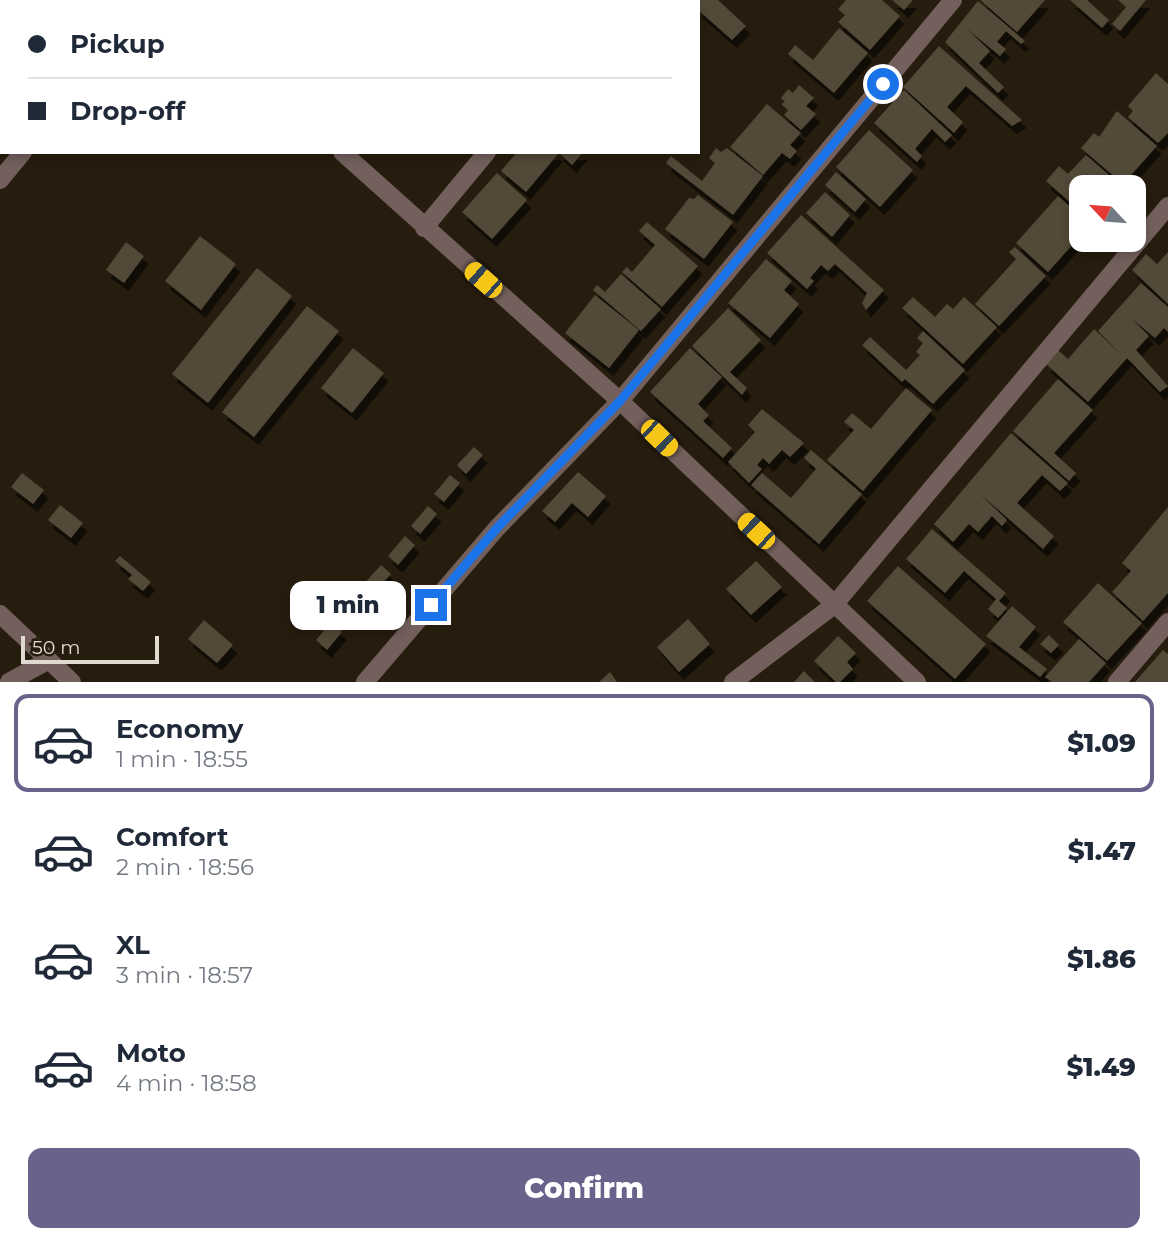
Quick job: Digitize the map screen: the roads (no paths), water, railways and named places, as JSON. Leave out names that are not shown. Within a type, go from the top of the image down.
[{"type":"street","points":[[365,682],[497,528],[620,401],[953,0]]},
{"type":"street","points":[[0,180],[21,154]]},
{"type":"street","points":[[344,154],[620,401],[917,682]]},
{"type":"street","points":[[425,228],[485,154]]},
{"type":"street","points":[[733,682],[835,606],[1168,206]]},
{"type":"street","points":[[0,614],[72,682]]},
{"type":"street","points":[[1117,682],[1168,622]]},
{"type":"street","points":[[9,682],[49,660]]}]
